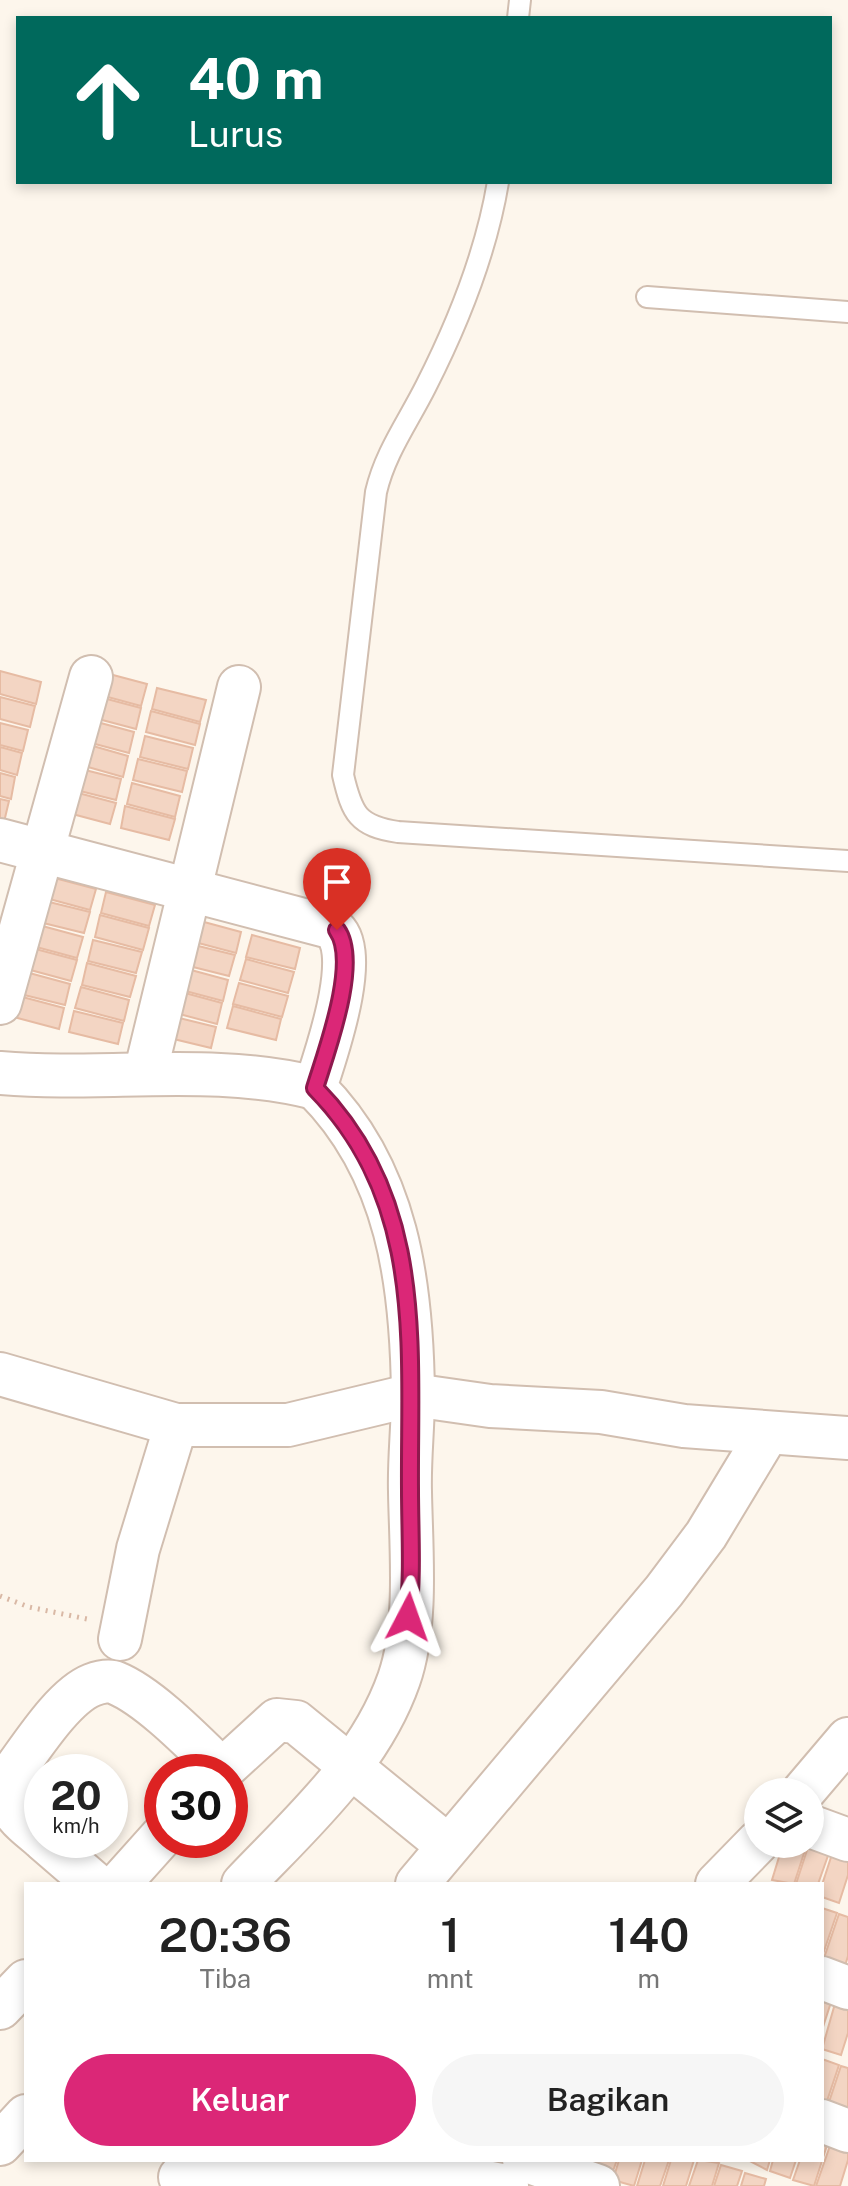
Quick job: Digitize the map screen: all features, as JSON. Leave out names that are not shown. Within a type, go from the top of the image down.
[{"type":"street","points":[[0,1003],[40,850],[91,677]]},
{"type":"street","points":[[145,1074],[239,687]]},
{"type":"street","points":[[0,840],[330,927],[341,935],[346,965],[315,1088]]},
{"type":"street","points":[[0,1073],[58,1077],[145,1074],[287,1081],[315,1088],[337,1111],[362,1150],[396,1225],[403,1257],[413,1395],[411,1592],[399,1678],[353,1767],[245,1882]]},
{"type":"street","points":[[0,1374],[176,1425],[288,1425],[413,1395],[490,1406],[601,1412],[684,1426],[848,1438]]},
{"type":"street","points":[[120,1639],[138,1549],[176,1425]]},
{"type":"street","points":[[419,1882],[664,1591],[706,1535],[767,1434]]},
{"type":"street","points":[[27,1754],[65,1706],[89,1686],[108,1681],[117,1683],[152,1708],[202,1754]]},
{"type":"street","points":[[239,1754],[267,1727],[286,1719],[305,1728],[448,1846]]},
{"type":"street","points":[[815,1778],[848,1739]]},
{"type":"street","points":[[24,1758],[7,1785],[8,1803],[24,1821]]},
{"type":"street","points":[[824,1831],[848,1840]]},
{"type":"street","points":[[121,1882],[144,1856]]},
{"type":"street","points":[[719,1882],[744,1856]]},
{"type":"street","points":[[65,1858],[93,1882]]},
{"type":"street","points":[[824,1979],[848,1988]]},
{"type":"street","points":[[0,2008],[24,1983]]},
{"type":"street","points":[[0,2144],[24,2118]]},
{"type":"street","points":[[824,2122],[848,2131]]},
{"type":"street","points":[[530,2162],[598,2186]]},
{"type":"street","points":[[182,2174],[428,2171],[494,2178]]},
{"type":"lane","points":[[498,184],[484,247],[462,309],[410,420],[386,456],[379,480],[343,775],[355,814],[366,824],[398,832],[848,861]]},
{"type":"lane","points":[[647,297],[848,312]]},
{"type":"building","points":[[0,671],[41,682],[36,704],[0,694]]},
{"type":"building","points":[[98,671],[147,684],[141,706],[93,693]]},
{"type":"building","points":[[157,688],[206,700],[200,722],[152,709]]},
{"type":"building","points":[[92,695],[141,708],[136,729],[87,716]]},
{"type":"building","points":[[0,697],[35,706],[30,727],[0,719]]},
{"type":"building","points":[[151,711],[200,724],[195,745],[146,732]]},
{"type":"building","points":[[86,719],[134,732],[129,753],[80,740]]},
{"type":"building","points":[[0,723],[28,730],[23,751],[0,745]]},
{"type":"building","points":[[145,736],[193,748],[188,769],[140,757]]},
{"type":"building","points":[[79,742],[128,756],[123,777],[74,763]]},
{"type":"building","points":[[0,747],[22,753],[17,775],[0,770]]},
{"type":"building","points":[[138,759],[187,771],[182,792],[133,780]]},
{"type":"building","points":[[73,767],[121,779],[116,800],[68,788]]},
{"type":"building","points":[[0,773],[15,777],[11,799],[0,796]]},
{"type":"building","points":[[132,783],[180,796],[175,817],[127,804]]},
{"type":"building","points":[[67,790],[116,803],[110,824],[61,811]]},
{"type":"building","points":[[0,799],[9,801],[4,822],[0,821]]},
{"type":"building","points":[[125,806],[175,819],[169,840],[121,828]]},
{"type":"building","points":[[47,876],[96,889],[90,910],[42,897]]},
{"type":"building","points":[[106,892],[155,905],[149,926],[101,913]]},
{"type":"building","points":[[41,900],[90,912],[84,933],[35,921]]},
{"type":"building","points":[[100,915],[149,928],[143,950],[95,937]]},
{"type":"building","points":[[193,919],[241,932],[236,953],[187,940]]},
{"type":"building","points":[[35,924],[83,937],[77,958],[29,945]]},
{"type":"building","points":[[252,935],[300,948],[295,969],[246,957]]},
{"type":"building","points":[[93,940],[142,952],[136,973],[88,961]]},
{"type":"building","points":[[186,943],[235,955],[229,976],[181,964]]},
{"type":"building","points":[[28,947],[77,960],[71,981],[23,968]]},
{"type":"building","points":[[246,959],[294,972],[288,993],[240,980]]},
{"type":"building","points":[[87,963],[136,976],[130,997],[82,985]]},
{"type":"building","points":[[180,967],[228,980],[223,1001],[174,988]]},
{"type":"building","points":[[22,971],[70,984],[65,1005],[16,993]]},
{"type":"building","points":[[239,983],[288,996],[282,1017],[233,1004]]},
{"type":"building","points":[[81,987],[129,1000],[124,1021],[75,1008]]},
{"type":"building","points":[[174,990],[222,1003],[217,1024],[168,1011]]},
{"type":"building","points":[[15,995],[64,1008],[59,1029],[10,1016]]},
{"type":"building","points":[[233,1006],[281,1019],[276,1040],[227,1028]]},
{"type":"building","points":[[74,1011],[123,1023],[118,1044],[69,1032]]},
{"type":"building","points":[[167,1015],[216,1027],[211,1048],[161,1036]]},
{"type":"building","points":[[824,1846],[831,1847],[819,1882],[797,1882],[804,1858],[824,1858]]},
{"type":"building","points":[[834,1848],[848,1853],[848,1875],[839,1903],[824,1898],[823,1882]]},
{"type":"building","points":[[779,1858],[802,1858],[795,1882],[772,1880]]},
{"type":"building","points":[[824,1909],[837,1913],[824,1951]]},
{"type":"building","points":[[839,1914],[848,1917],[848,1956],[844,1969],[824,1961]]},
{"type":"building","points":[[824,1993],[833,1996],[824,2024]]},
{"type":"building","points":[[836,2000],[848,2004],[848,2033],[841,2055],[824,2050]]},
{"type":"building","points":[[824,2060],[839,2065],[824,2110]]},
{"type":"building","points":[[841,2066],[848,2068],[848,2114],[825,2114]]},
{"type":"building","points":[[824,2138],[829,2139],[824,2155]]},
{"type":"building","points":[[832,2140],[848,2145],[848,2160],[840,2186],[816,2186]]},
{"type":"building","points":[[593,2162],[616,2162],[610,2179],[590,2172]]},
{"type":"building","points":[[618,2162],[641,2162],[634,2186],[613,2180]]},
{"type":"building","points":[[644,2162],[668,2162],[660,2186],[637,2186]]},
{"type":"building","points":[[670,2162],[693,2162],[686,2186],[663,2186]]},
{"type":"building","points":[[697,2162],[719,2163],[712,2186],[689,2186]]},
{"type":"building","points":[[752,2162],[769,2162],[767,2170]]},
{"type":"building","points":[[772,2162],[795,2162],[790,2178],[770,2171]]},
{"type":"building","points":[[799,2162],[822,2162],[814,2186],[793,2180]]},
{"type":"building","points":[[721,2165],[742,2171],[737,2186],[714,2186]]},
{"type":"building","points":[[745,2173],[766,2179],[764,2186],[741,2186]]},
{"type":"route","points":[[337,930],[344,941],[346,965],[315,1088],[337,1111],[375,1173],[396,1225],[403,1257],[413,1395],[411,1592],[408,1617]]}]
